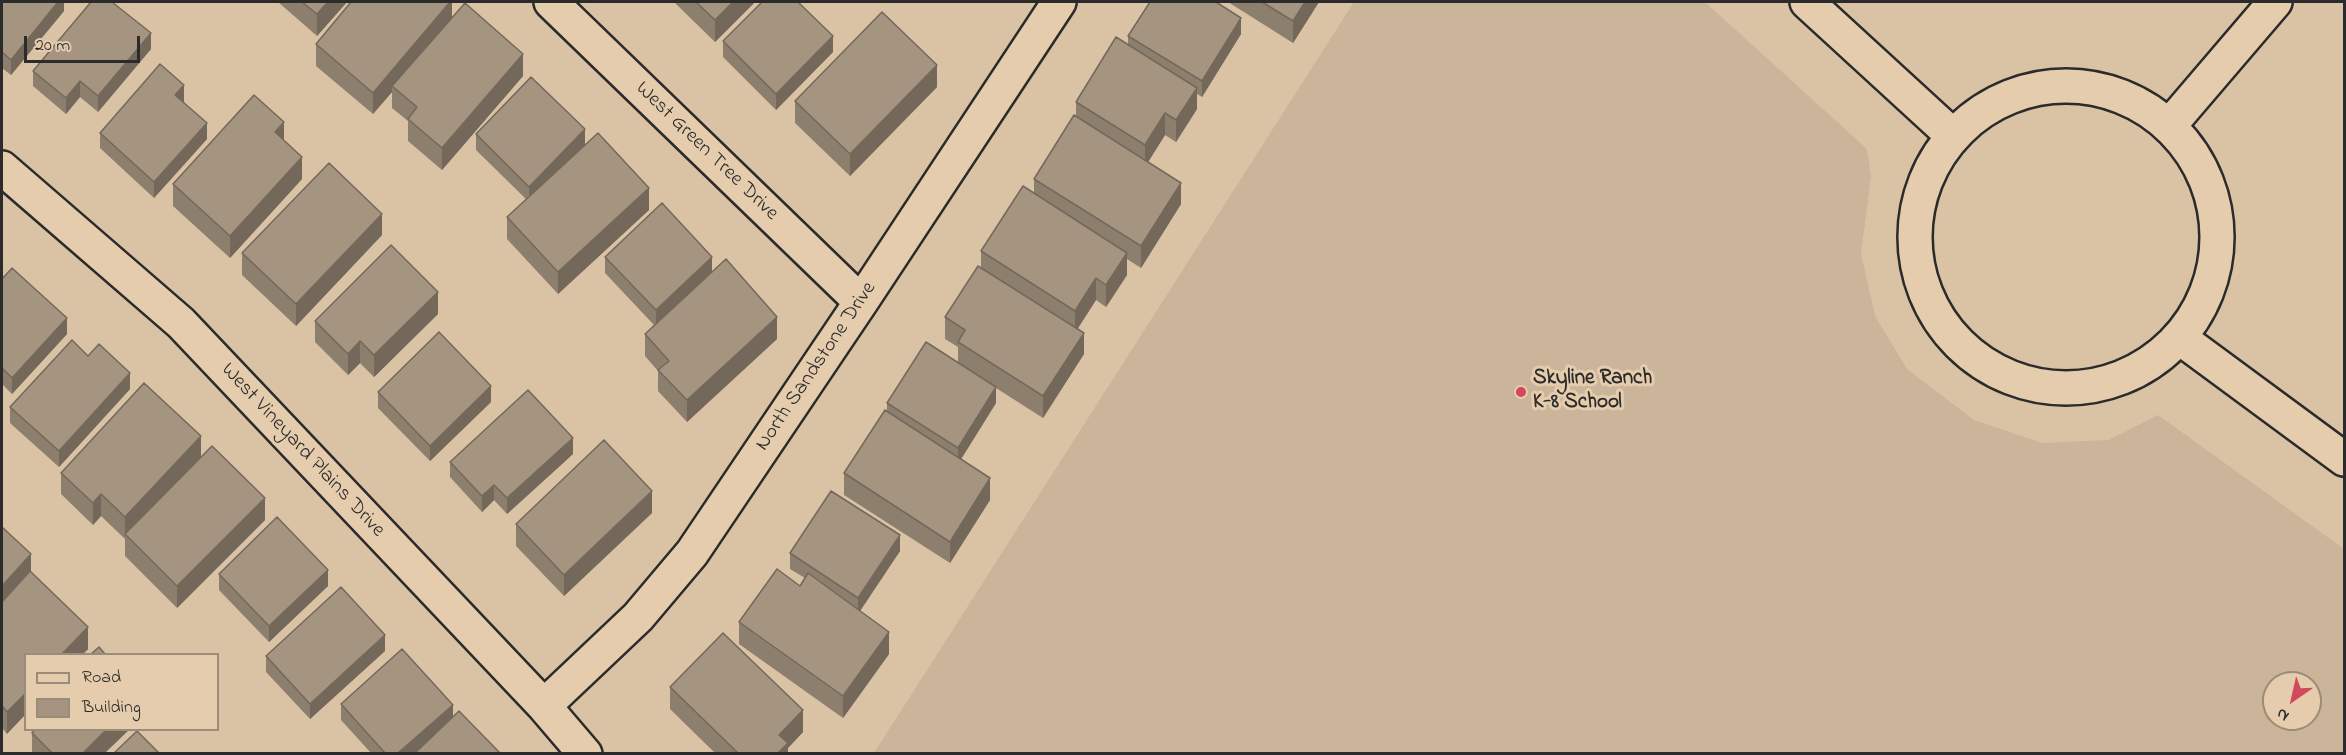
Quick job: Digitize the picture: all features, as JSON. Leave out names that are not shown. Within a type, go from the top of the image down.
[{"type":"street","name":"West Green Tree Drive","points":[[551,2],[861,302]]},
{"type":"street","name":"North Sandstone Drive","points":[[544,706],[638,617],[692,552],[861,302],[1059,2]]},
{"type":"street","points":[[1807,2],[1952,135]]},
{"type":"street","points":[[2169,126],[2275,2]]},
{"type":"street","points":[[2083,86],[2129,99],[2169,126],[2199,163],[2215,207],[2217,254],[2208,288],[2205,299],[2180,338],[2143,369],[2099,386],[2087,387],[2051,389],[2004,377],[1964,351],[1934,314],[1916,269],[1914,221],[1926,175],[1952,135],[1989,105],[2035,88],[2083,86]]},
{"type":"street","name":"West Vineyard Plains Drive","points":[[2,168],[181,323],[544,706],[585,753]]},
{"type":"street","points":[[2180,338],[2344,459]]},
{"type":"shaded area","name":"Skyline Ranch K-8 School","points":[[1354,2],[1705,2],[1867,149],[1871,176],[1861,254],[1875,316],[1907,369],[1974,420],[2042,443],[2109,440],[2158,415],[2344,549],[2344,753],[874,753]]},
{"type":"building","points":[[2,2],[58,2],[11,60],[2,52]]},
{"type":"building","points":[[91,2],[112,2],[151,33],[98,96],[80,81],[66,98],[33,71]]},
{"type":"building","points":[[302,2],[328,2],[317,14]]},
{"type":"building","points":[[351,2],[450,2],[373,93],[316,44]]},
{"type":"building","points":[[696,2],[733,2],[715,20]]},
{"type":"building","points":[[762,2],[798,2],[833,36],[776,94],[723,41]]},
{"type":"building","points":[[1150,2],[1216,2],[1241,18],[1202,81],[1128,36]]},
{"type":"building","points":[[1262,2],[1305,2],[1293,21]]},
{"type":"building","points":[[465,3],[523,54],[442,148],[408,119],[417,107],[392,86]]},
{"type":"building","points":[[882,12],[937,65],[850,154],[795,101]]},
{"type":"building","points":[[1116,37],[1197,88],[1176,120],[1165,113],[1145,145],[1076,102]]},
{"type":"building","points":[[160,64],[184,85],[175,95],[207,123],[154,182],[100,133]]},
{"type":"building","points":[[531,77],[585,129],[529,187],[476,134]]},
{"type":"building","points":[[254,95],[284,122],[275,132],[302,157],[230,236],[173,184]]},
{"type":"building","points":[[1074,115],[1181,183],[1141,246],[1034,179]]},
{"type":"building","points":[[598,133],[649,188],[558,272],[507,217]]},
{"type":"building","points":[[329,163],[382,214],[296,304],[242,253]]},
{"type":"building","points":[[1023,186],[1127,253],[1106,285],[1096,278],[1075,311],[981,251]]},
{"type":"building","points":[[662,203],[712,257],[656,310],[605,257]]},
{"type":"building","points":[[391,245],[438,292],[374,355],[360,341],[348,354],[315,321]]},
{"type":"building","points":[[726,259],[777,317],[687,400],[658,370],[669,361],[645,334]]},
{"type":"building","points":[[978,266],[1084,333],[1043,396],[958,342],[965,330],[945,317]]},
{"type":"building","points":[[12,268],[67,318],[12,378],[2,368],[2,279]]},
{"type":"building","points":[[439,332],[491,386],[430,446],[378,392]]},
{"type":"building","points":[[72,340],[88,356],[99,344],[130,373],[59,451],[10,407]]},
{"type":"building","points":[[926,342],[996,387],[958,448],[887,403]]},
{"type":"building","points":[[144,383],[201,436],[125,517],[101,494],[93,503],[61,473]]},
{"type":"building","points":[[528,390],[573,438],[507,498],[494,485],[482,496],[450,462]]},
{"type":"building","points":[[885,410],[990,478],[950,542],[844,473]]},
{"type":"building","points":[[604,440],[652,491],[564,575],[516,524]]},
{"type":"building","points":[[212,446],[265,498],[177,586],[125,534]]},
{"type":"building","points":[[831,491],[900,535],[858,598],[790,553]]},
{"type":"building","points":[[277,517],[328,570],[269,626],[219,574]]},
{"type":"building","points":[[2,527],[31,554],[2,586]]},
{"type":"building","points":[[777,569],[800,586],[808,573],[889,632],[843,696],[739,622]]},
{"type":"building","points":[[30,571],[88,627],[63,653],[24,653],[24,695],[7,712],[2,706],[2,602]]},
{"type":"building","points":[[341,587],[385,635],[310,704],[266,656]]},
{"type":"building","points":[[723,633],[803,710],[779,735],[788,743],[778,753],[738,753],[670,687]]},
{"type":"building","points":[[99,647],[104,653],[92,653]]},
{"type":"building","points":[[402,649],[453,705],[398,753],[385,753],[341,704]]},
{"type":"building","points":[[459,711],[500,753],[415,753]]},
{"type":"building","points":[[34,731],[105,731],[83,753],[52,753],[32,733]]},
{"type":"building","points":[[137,731],[159,753],[114,753]]},
{"type":"place","name":"Skyline Ranch K-8 School","points":[[1521,392]]}]
